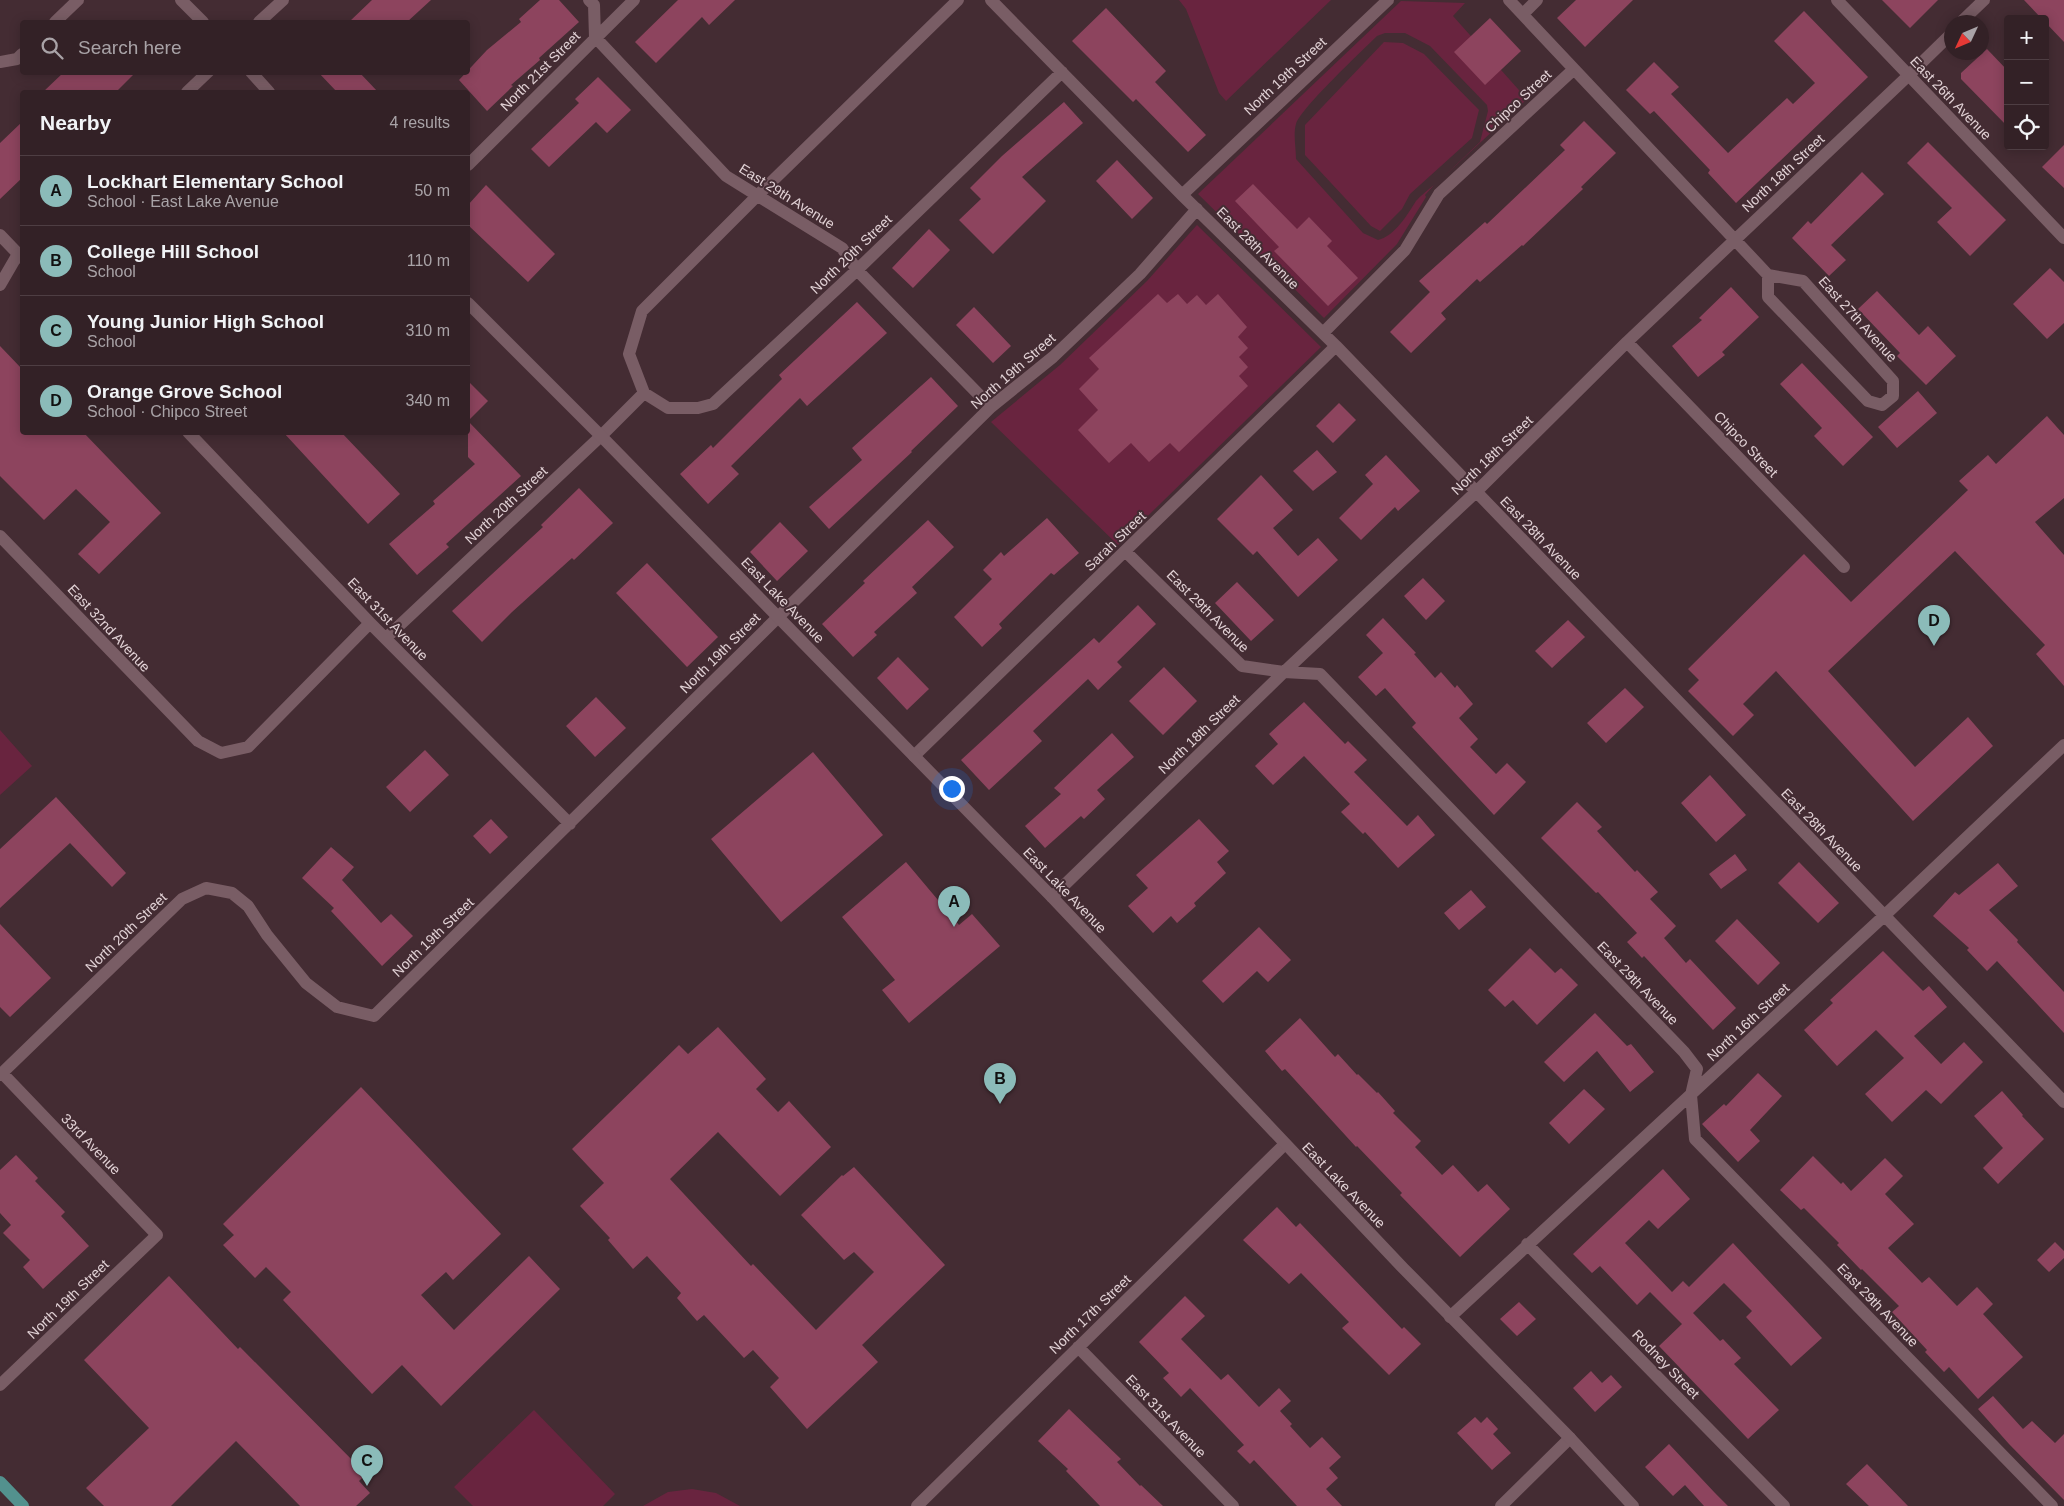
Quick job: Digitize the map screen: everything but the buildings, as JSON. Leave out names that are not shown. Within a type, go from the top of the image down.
[{"type":"main road","points":[[0,1482],[23,1506]]},
{"type":"street","points":[[57,20],[78,0]]},
{"type":"street","points":[[181,0],[201,20]]},
{"type":"street","points":[[262,20],[283,0]]},
{"type":"street","points":[[590,0],[594,5],[595,37]]},
{"type":"street","name":"North 21st Street","points":[[470,162],[634,0]]},
{"type":"street","points":[[644,393],[630,354],[642,311],[958,0]]},
{"type":"street","name":"East 28th Avenue","points":[[991,0],[1182,195],[1336,346],[2064,1102]]},
{"type":"street","name":"North 19th Street","points":[[1182,195],[1388,0]]},
{"type":"street","points":[[1509,0],[1768,275]]},
{"type":"street","points":[[1524,14],[1537,0]]},
{"type":"street","name":"East 26th Avenue","points":[[1837,0],[2064,238]]},
{"type":"street","points":[[1969,15],[1984,0]]},
{"type":"street","name":"East 29th Avenue","points":[[595,37],[726,176],[842,248],[857,270],[991,408]]},
{"type":"street","name":"North 18th Street","points":[[1052,898],[1284,672],[1476,492],[1627,342],[1944,41]]},
{"type":"street","points":[[0,62],[17,59],[20,56]]},
{"type":"street","name":"Chipco Street","points":[[1323,333],[1405,250],[1440,194],[1573,70]]},
{"type":"street","name":"North 20th Street","points":[[386,638],[601,436],[644,393],[668,408],[698,408],[713,404],[857,270],[1062,72]]},
{"type":"street","points":[[189,90],[205,75]]},
{"type":"street","points":[[254,75],[267,90]]},
{"type":"street","name":"North 19th Street","points":[[374,1016],[991,408],[1053,357],[1140,274],[1197,209]]},
{"type":"street","points":[[0,235],[20,253]]},
{"type":"street","points":[[0,266],[20,255]]},
{"type":"street","points":[[0,285],[20,255]]},
{"type":"street","name":"East 27th Avenue","points":[[1768,275],[1803,281],[1893,381],[1893,396],[1882,405],[1868,401],[1768,297],[1768,275]]},
{"type":"street","name":"East Lake Avenue","points":[[470,305],[778,616],[1052,898],[1450,1317],[1570,1438],[1633,1506]]},
{"type":"street","name":"Chipco Street","points":[[1627,342],[1844,567]]},
{"type":"street","name":"Sarah Street","points":[[914,756],[1336,346]]},
{"type":"street","name":"East 31st Avenue","points":[[192,435],[370,623],[570,824]]},
{"type":"street","name":"East 32nd Avenue","points":[[0,536],[198,741],[221,754],[248,747],[370,623]]},
{"type":"street","name":"East 29th Avenue","points":[[1126,552],[1242,666],[1284,672],[1320,674],[1334,688],[1684,1052],[1697,1069],[1691,1095],[1695,1139],[2052,1506]]},
{"type":"street","name":"North 16th Street","points":[[1450,1317],[1884,916],[2064,745]]},
{"type":"street","name":"North 20th Street","points":[[1,1074],[182,899],[206,888],[232,893],[248,906],[267,935],[306,983],[337,1007],[374,1016]]},
{"type":"street","name":"33rd Avenue","points":[[1,1074],[157,1235]]},
{"type":"street","name":"North 17th Street","points":[[916,1506],[1285,1144]]},
{"type":"street","name":"North 19th Street","points":[[0,1386],[157,1235]]},
{"type":"street","name":"Rodney Street","points":[[1527,1244],[1784,1506]]},
{"type":"street","name":"East 31st Avenue","points":[[1078,1347],[1233,1506]]},
{"type":"street","points":[[1501,1506],[1570,1438]]},
{"type":"shaded area","points":[[1179,0],[1331,0],[1226,101],[1219,93],[1186,9]]},
{"type":"shaded area","points":[[1401,1],[1465,3],[1453,16],[1527,99],[1439,181],[1480,142],[1488,111],[1487,105],[1430,46],[1405,33],[1385,33],[1377,36],[1320,93],[1300,116],[1296,124],[1296,159],[1363,233],[1378,240],[1390,234],[1400,224],[1418,199],[1434,185],[1425,195],[1426,197],[1397,244],[1324,318],[1198,194]]},
{"type":"shaded area","points":[[1384,42],[1403,43],[1424,54],[1479,110],[1472,138],[1410,194],[1402,209],[1380,231],[1371,226],[1305,155],[1305,125]]},
{"type":"shaded area","points":[[1197,225],[1321,347],[1118,545],[991,422],[1060,365],[1147,281]]},
{"type":"shaded area","points":[[0,730],[32,766],[0,795]]},
{"type":"shaded area","points":[[534,1410],[615,1494],[603,1506],[473,1506],[454,1487]]},
{"type":"shaded area","points":[[692,1489],[716,1493],[740,1506],[643,1506],[668,1492]]},
{"type":"place","name":"Orange Grove School","points":[[1934,646]]},
{"type":"place","name":"Lockhart Elementary School","points":[[954,927]]},
{"type":"place","name":"College Hill School","points":[[1000,1104]]},
{"type":"place","name":"Young Junior High School","points":[[367,1486]]}]
